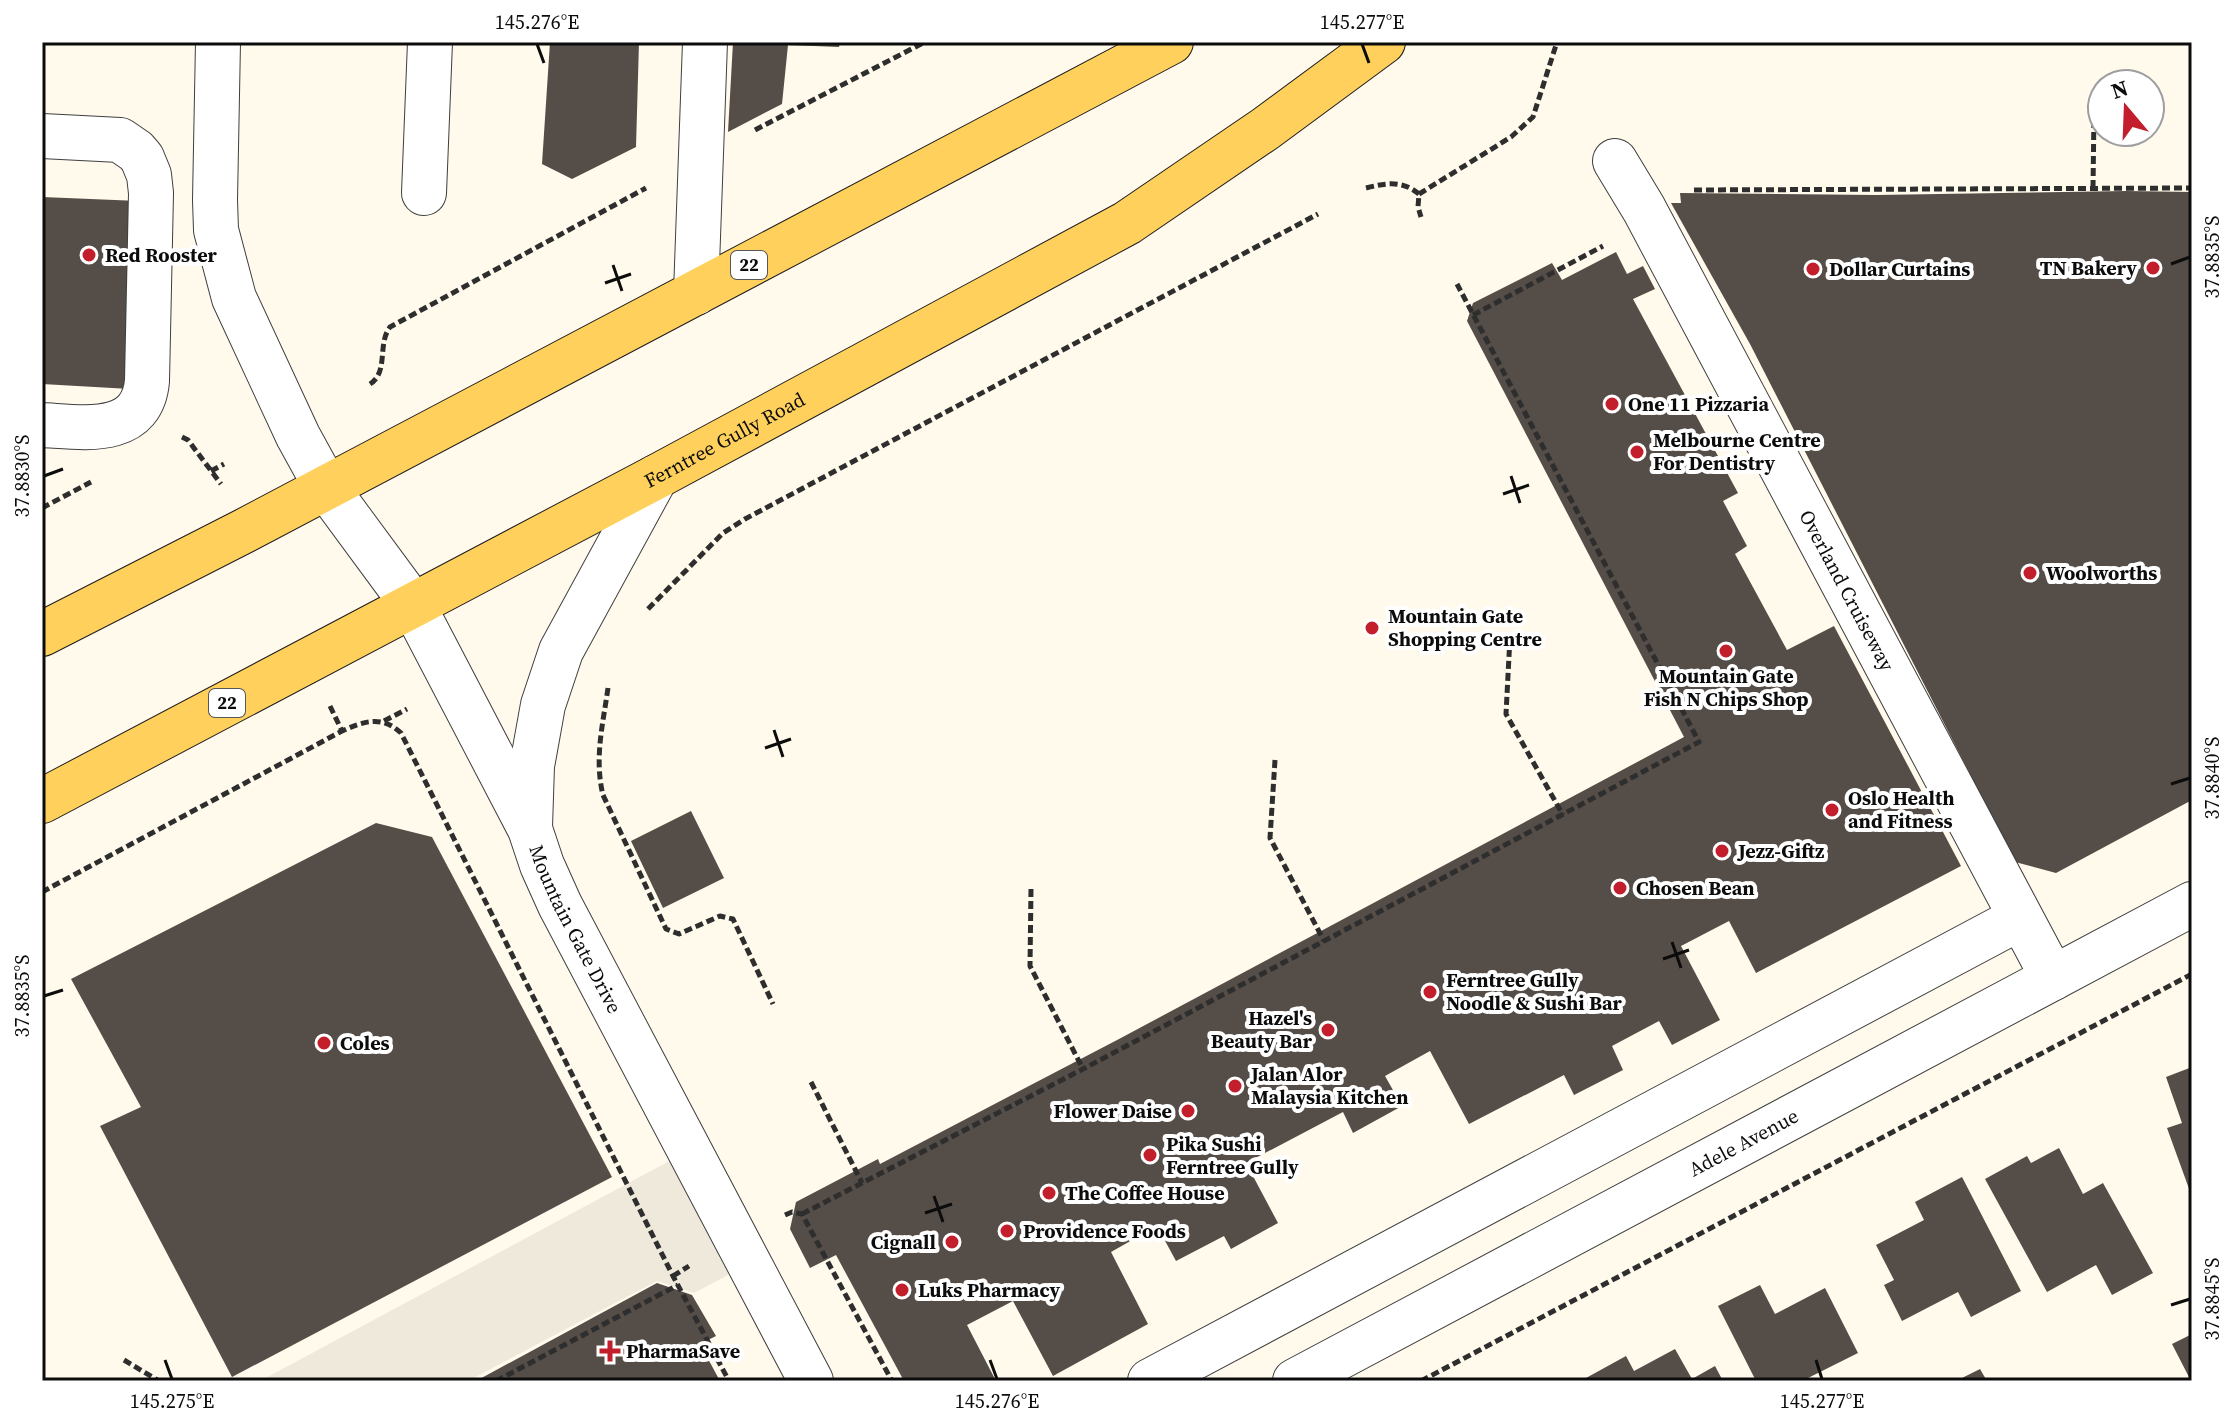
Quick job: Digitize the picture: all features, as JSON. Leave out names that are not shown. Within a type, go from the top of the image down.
[{"type":"main road","name":"22","points":[[42,634],[1171,42]]},
{"type":"main road","name":"Ferntree Gully Road","points":[[42,801],[656,477],[1127,223],[1265,129],[1383,42]]},
{"type":"street","name":"Mountain Gate Drive","points":[[218,42],[216,230],[234,298],[293,427],[326,487],[413,605],[530,829],[560,905],[811,1381]]},
{"type":"street","points":[[424,193],[430,42]]},
{"type":"street","points":[[696,293],[705,42]]},
{"type":"street","points":[[42,136],[120,140],[142,158],[149,175],[151,193],[147,381],[143,400],[128,418],[116,424],[94,427],[42,425]]},
{"type":"street","name":"Overland Cruiseway","points":[[1615,161],[1644,209],[2053,978]]},
{"type":"street","points":[[530,829],[532,766],[543,705],[561,651],[656,477]]},
{"type":"street","name":"Adele Avenue","points":[[1295,1381],[2192,904]]},
{"type":"street","points":[[1150,1381],[2020,918]]},
{"type":"path","points":[[746,135],[925,42]]},
{"type":"path","points":[[1419,194],[1511,137],[1533,117],[1557,42]]},
{"type":"path","points":[[2093,188],[2094,148]]},
{"type":"path","points":[[1366,188],[1400,184],[1419,194]]},
{"type":"path","points":[[370,384],[379,375],[382,342],[390,327],[650,186]]},
{"type":"path","points":[[1683,190],[2192,188]]},
{"type":"path","points":[[1419,194],[1421,217]]},
{"type":"path","points":[[644,614],[723,533],[745,519],[1318,214]]},
{"type":"path","points":[[1473,315],[1615,239]]},
{"type":"path","points":[[776,1220],[792,1212],[802,1214],[1083,1069],[1699,742],[1457,284]]},
{"type":"path","points":[[211,471],[224,464]]},
{"type":"path","points":[[1510,637],[1506,714],[1563,815]]},
{"type":"path","points":[[608,687],[599,737],[598,777],[603,795],[666,929],[679,934],[720,916],[733,919],[773,1004]]},
{"type":"path","points":[[325,696],[342,731]]},
{"type":"path","points":[[384,721],[407,709]]},
{"type":"path","points":[[42,892],[342,731],[371,720],[393,725],[401,733],[729,1381]]},
{"type":"path","points":[[1275,760],[1270,838],[1324,941]]},
{"type":"path","points":[[1031,889],[1030,966],[1083,1069]]},
{"type":"path","points":[[1421,1381],[2192,974]]},
{"type":"path","points":[[811,1082],[862,1183]]},
{"type":"path","points":[[802,1214],[892,1381]]},
{"type":"path","points":[[496,1381],[678,1285]]},
{"type":"path","points":[[124,1360],[159,1381]]},
{"type":"shaded area","points":[[688,1151],[749,1264],[694,1293],[657,1281],[468,1381],[260,1381]]},
{"type":"building","points":[[550,42],[639,42],[636,147],[572,179],[542,164]]},
{"type":"building","points":[[733,42],[840,42],[839,47],[788,45],[782,104],[728,132]]},
{"type":"building","name":"Woolworths","points":[[2192,192],[2192,800],[2056,873],[2015,862],[1750,344],[1671,203],[1681,203],[1680,193],[1876,195]]},
{"type":"building","name":"Red Rooster","points":[[42,197],[139,201],[130,389],[42,384]]},
{"type":"building","points":[[1616,252],[1627,274],[1643,266],[1655,289],[1633,299],[1738,493],[1723,501],[1747,546],[1735,554],[1787,650],[1834,626],[1961,866],[1756,973],[1729,921],[1681,946],[1720,1020],[1672,1045],[1659,1021],[1612,1046],[1623,1070],[1574,1095],[1564,1075],[1469,1124],[1430,1051],[1385,1076],[1402,1106],[1353,1133],[1343,1112],[1246,1163],[1278,1223],[1231,1249],[1224,1236],[1176,1261],[1157,1226],[1111,1252],[1148,1324],[1053,1376],[1013,1301],[967,1325],[996,1381],[904,1381],[836,1255],[810,1268],[790,1229],[796,1202],[878,1159],[880,1164],[1119,1039],[1684,737],[1467,321],[1473,303],[1552,263],[1562,280]]},
{"type":"building","points":[[691,811],[724,878],[663,908],[631,841]]},
{"type":"building","name":"Coles","points":[[376,823],[432,837],[612,1177],[232,1377],[100,1126],[141,1107],[71,979]]},
{"type":"building","points":[[2192,1067],[2192,1197],[2167,1128],[2182,1123],[2166,1077]]},
{"type":"building","points":[[2059,1148],[2083,1194],[2103,1183],[2153,1273],[2112,1295],[2096,1265],[2047,1292],[1985,1179],[2027,1156],[2031,1163]]},
{"type":"building","points":[[1962,1177],[2021,1291],[1971,1317],[1958,1292],[1902,1321],[1884,1285],[1894,1280],[1876,1245],[1924,1220],[1915,1202]]},
{"type":"building","points":[[657,1283],[692,1295],[716,1336],[700,1344],[720,1381],[476,1381]]},
{"type":"building","points":[[1760,1285],[1775,1314],[1825,1288],[1858,1353],[1802,1381],[1756,1381],[1718,1306]]},
{"type":"building","points":[[2192,1334],[2192,1381],[2191,1381],[2172,1344]]},
{"type":"building","points":[[1675,1349],[1692,1379],[1715,1366],[1723,1381],[1587,1381],[1586,1378],[1626,1356],[1634,1371]]},
{"type":"building","points":[[1980,1369],[1987,1381],[1956,1381]]},
{"type":"place","name":"Red Rooster","points":[[89,255]]},
{"type":"place","name":"TN Bakery","points":[[2153,268]]},
{"type":"place","name":"Dollar Curtains","points":[[1813,269]]},
{"type":"place","name":"One 11 Pizzaria","points":[[1612,404]]},
{"type":"place","name":"Melbourne Centre For Dentistry","points":[[1637,452]]},
{"type":"place","name":"Woolworths","points":[[2030,573]]},
{"type":"place","name":"Mountain Gate Shopping Centre","points":[[1372,628]]},
{"type":"place","name":"Mountain Gate Fish N Chips Shop","points":[[1726,651]]},
{"type":"place","name":"Oslo Health and Fitness","points":[[1832,810]]},
{"type":"place","name":"Jezz-Giftz","points":[[1722,851]]},
{"type":"place","name":"Chosen Bean","points":[[1620,888]]},
{"type":"place","name":"Ferntree Gully Noodle & Sushi Bar","points":[[1430,992]]},
{"type":"place","name":"Hazel's Beauty Bar","points":[[1328,1030]]},
{"type":"place","name":"Coles","points":[[324,1043]]},
{"type":"place","name":"Jalan Alor Malaysia Kitchen","points":[[1235,1086]]},
{"type":"place","name":"Flower Daise","points":[[1188,1111]]},
{"type":"place","name":"Pika Sushi Ferntree Gully","points":[[1150,1155]]},
{"type":"place","name":"The Coffee House","points":[[1049,1193]]},
{"type":"place","name":"Providence Foods","points":[[1007,1231]]},
{"type":"place","name":"Cignall","points":[[952,1242]]},
{"type":"place","name":"Luks Pharmacy","points":[[902,1290]]},
{"type":"place","name":"PharmaSave","points":[[610,1351]]}]
